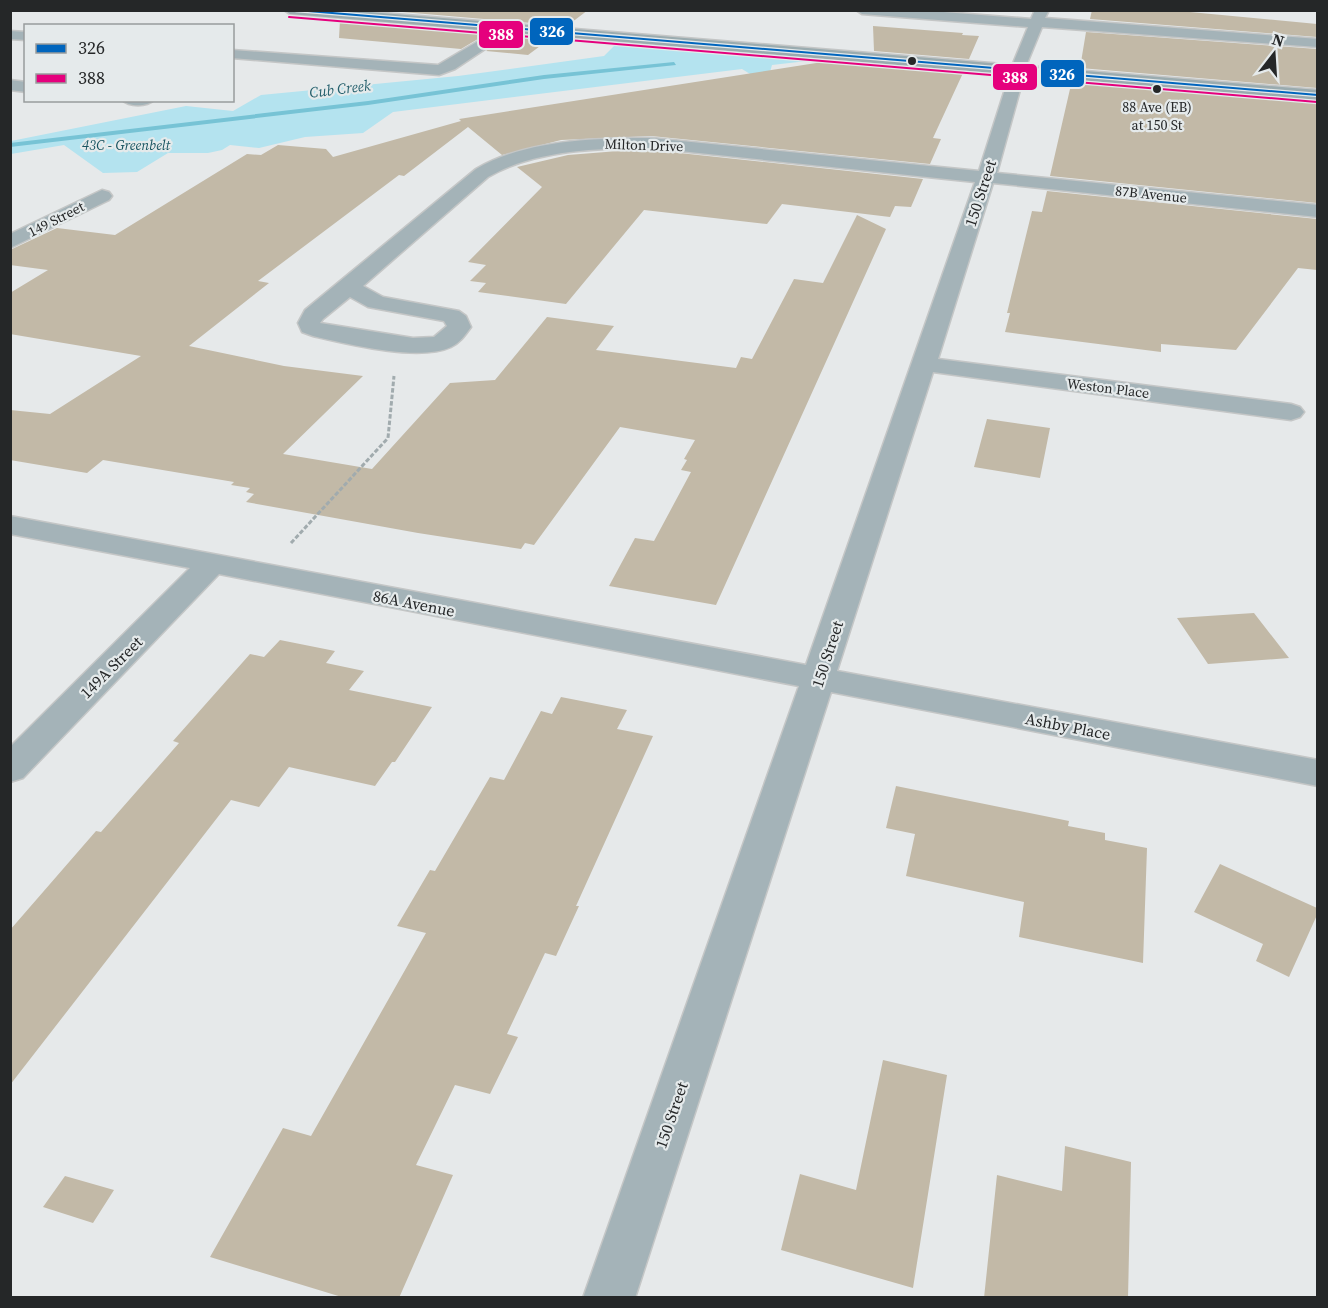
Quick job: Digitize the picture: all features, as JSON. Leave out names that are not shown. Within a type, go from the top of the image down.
[{"type":"main road","points":[[290,10],[1020,66],[1317,85]]},
{"type":"main road","points":[[399,10],[1317,95]]},
{"type":"street","points":[[862,10],[1039,19],[1317,43]]},
{"type":"street","name":"150 Street","points":[[609,1298],[819,679],[1020,66],[1039,19]]},
{"type":"street","points":[[234,54],[439,70],[450,66],[507,28]]},
{"type":"street","points":[[251,70],[279,61]]},
{"type":"street","name":"Milton Drive","points":[[349,287],[376,302],[451,316],[458,321],[459,327],[451,337],[441,343],[421,345],[321,331],[310,327],[309,323],[313,315],[487,169],[514,158],[579,146],[613,142],[642,142],[985,177]]},
{"type":"street","name":"87B Avenue","points":[[985,177],[1317,211]]},
{"type":"street","name":"149 Street","points":[[10,242],[102,196]]},
{"type":"street","name":"Weston Place","points":[[924,363],[1291,412]]},
{"type":"street","name":"86A Avenue","points":[[10,525],[819,679]]},
{"type":"street","name":"149A Street","points":[[10,769],[212,564]]},
{"type":"street","name":"Ashby Place","points":[[819,679],[1317,773]]},
{"type":"path","points":[[287,547],[388,438],[394,370]]},
{"type":"green space","name":"43C - Greenbelt","points":[[616,44],[807,61],[772,65],[770,72],[755,77],[742,69],[393,112],[363,133],[305,137],[259,148],[230,145],[222,150],[208,153],[168,153],[137,172],[103,173],[64,145],[11,154],[11,141],[186,106],[233,111],[261,95],[458,76],[604,56]]},
{"type":"building","points":[[379,10],[588,10],[567,26]]},
{"type":"building","points":[[1092,10],[1169,10],[1317,24],[1317,37],[1090,19]]},
{"type":"building","points":[[340,20],[488,33],[461,49],[339,38]]},
{"type":"building","points":[[873,26],[979,36],[969,59],[874,51]]},
{"type":"building","points":[[1086,32],[1317,49],[1317,88],[1080,68]]},
{"type":"building","points":[[510,35],[551,38],[528,55],[486,51]]},
{"type":"building","points":[[829,61],[963,73],[933,138],[941,139],[930,164],[651,136],[561,140],[502,155],[468,127],[404,176],[399,175],[258,281],[269,283],[189,346],[284,366],[363,376],[283,454],[372,469],[450,383],[495,380],[547,317],[614,326],[596,350],[736,368],[741,357],[752,359],[794,279],[823,283],[857,215],[886,229],[716,605],[609,586],[635,538],[654,541],[691,472],[681,470],[687,460],[684,459],[695,440],[620,427],[534,545],[525,543],[521,549],[246,502],[254,494],[246,492],[250,488],[231,485],[234,482],[103,460],[87,473],[10,460],[10,410],[50,414],[141,356],[10,334],[10,293],[48,270],[10,265],[10,250],[57,228],[115,235],[247,154],[261,155],[278,145],[326,149],[333,157],[461,121],[459,119]]},
{"type":"building","points":[[1077,82],[1317,102],[1317,203],[1050,176],[1070,89],[1075,89]]},
{"type":"building","points":[[651,150],[923,179],[911,207],[895,206],[890,217],[782,204],[767,224],[644,210],[566,304],[478,292],[486,283],[470,281],[486,265],[468,262],[542,187],[517,167],[568,155]]},
{"type":"building","points":[[1047,191],[1317,219],[1317,270],[1298,268],[1236,350],[1161,344],[1161,352],[1005,332],[1010,313],[1007,313],[1032,211],[1042,212]]},
{"type":"building","points":[[987,419],[1050,428],[1040,478],[974,467]]},
{"type":"building","points":[[1254,613],[1289,658],[1208,664],[1177,618]]},
{"type":"building","points":[[280,640],[335,651],[326,663],[364,671],[349,690],[432,707],[395,762],[392,762],[375,786],[289,767],[259,807],[231,800],[10,1085],[10,930],[96,831],[101,832],[179,743],[173,741],[250,654],[264,657]]},
{"type":"building","points":[[561,697],[627,710],[617,729],[653,736],[576,906],[579,906],[556,956],[545,953],[507,1034],[518,1037],[490,1094],[455,1085],[416,1165],[453,1175],[399,1298],[345,1298],[210,1257],[283,1128],[311,1136],[426,933],[397,926],[430,870],[435,871],[490,777],[504,780],[541,711],[552,714]]},
{"type":"building","points":[[896,786],[1069,821],[1068,826],[1105,833],[1105,840],[1147,848],[1143,963],[1019,937],[1024,902],[906,876],[915,834],[886,828]]},
{"type":"building","points":[[1220,864],[1317,908],[1317,915],[1289,977],[1256,961],[1263,944],[1194,912]]},
{"type":"building","points":[[883,1060],[947,1075],[913,1288],[781,1250],[800,1174],[856,1190]]},
{"type":"building","points":[[1065,1146],[1131,1162],[1128,1298],[984,1298],[997,1175],[1062,1191]]},
{"type":"building","points":[[65,1176],[114,1190],[93,1223],[43,1207]]},
{"type":"waterway","name":"Cub Creek","points":[[10,145],[368,103],[544,77],[674,64]]},
{"type":"transit line","name":"326","points":[[296,10],[1318,95]]},
{"type":"transit line","name":"388","points":[[289,17],[1317,102]]},
{"type":"place","name":"88 Ave (EB) at 150 St","points":[[1157,89]]}]
